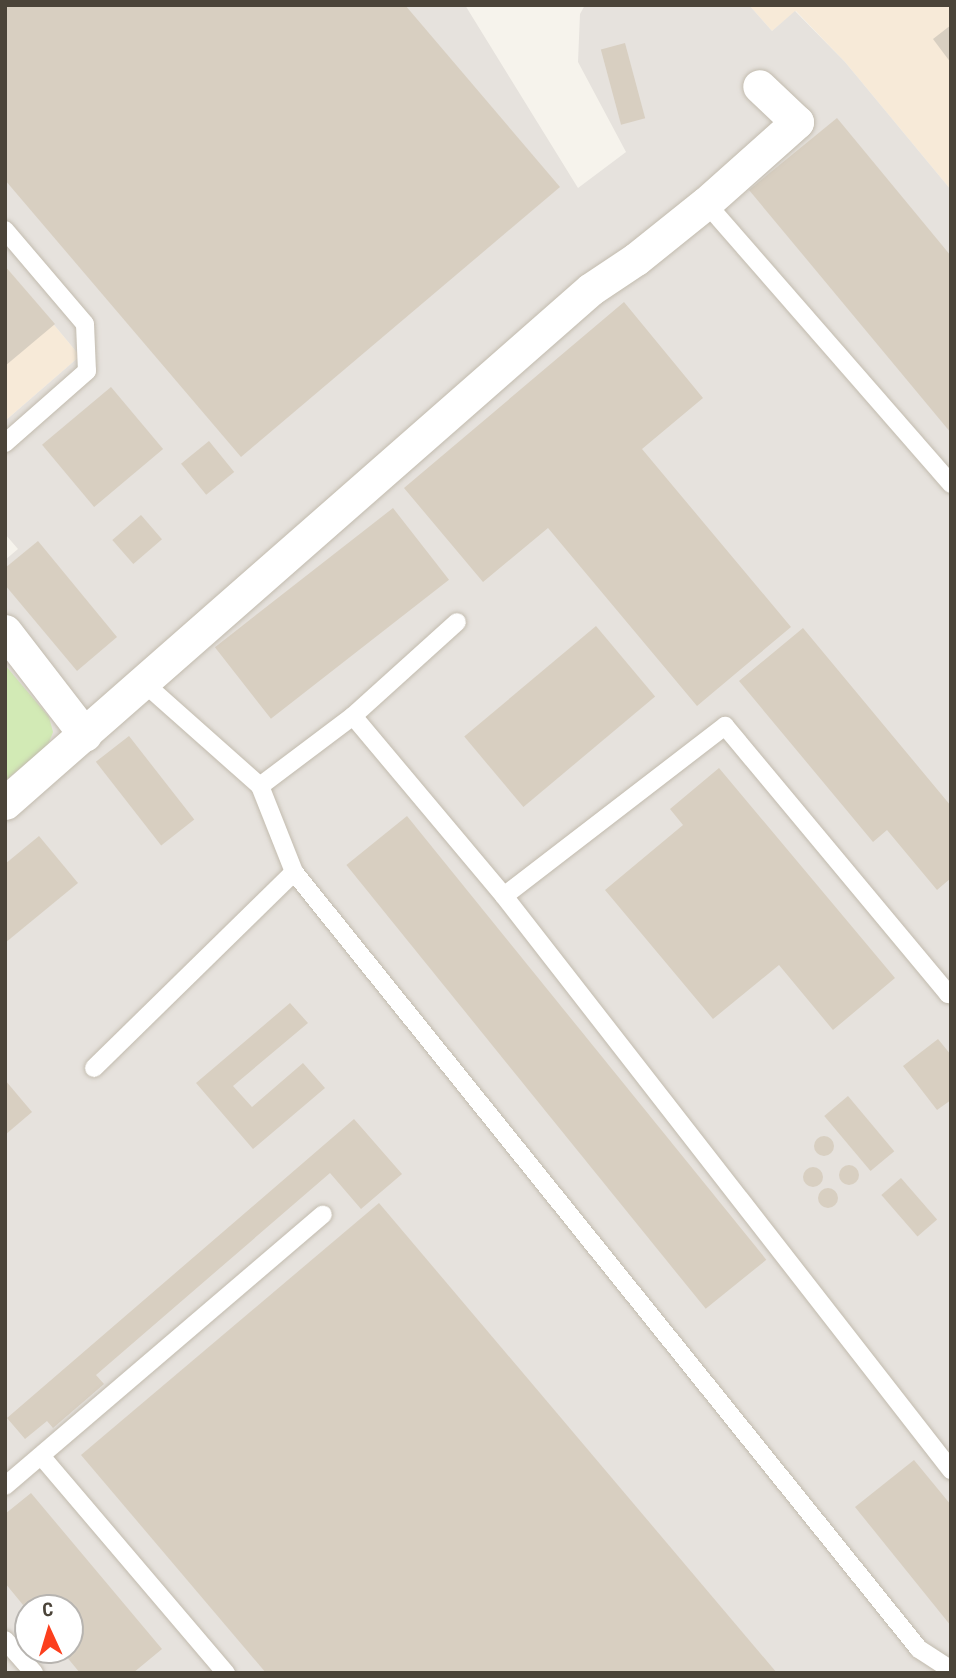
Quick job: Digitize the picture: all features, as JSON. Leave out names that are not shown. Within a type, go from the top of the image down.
[{"type":"street","points":[[5,803],[591,289],[706,204],[797,122],[759,86]]},
{"type":"street","points":[[5,631],[85,735]]},
{"type":"lane","points":[[706,204],[951,484]]},
{"type":"lane","points":[[5,230],[85,324],[87,371],[5,443]]},
{"type":"lane","points":[[260,786],[353,716],[457,622]]},
{"type":"lane","points":[[144,683],[260,786],[294,872],[919,1649],[951,1670]]},
{"type":"lane","points":[[353,716],[505,896],[951,1470]]},
{"type":"lane","points":[[505,896],[725,726],[950,994]]},
{"type":"lane","points":[[94,1068],[294,872]]},
{"type":"lane","points":[[5,1486],[323,1214]]},
{"type":"lane","points":[[42,1457],[226,1673]]},
{"type":"lane","points":[[5,1640],[34,1673]]},
{"type":"shaded area","points":[[5,5],[465,5],[578,188],[626,152],[578,62],[580,14],[585,5],[749,5],[772,31],[795,11],[845,62],[951,190],[951,1673],[5,1673],[5,622],[10,618],[5,612],[5,560],[18,549],[5,534],[5,421],[80,356],[5,266]]},
{"type":"shaded area","points":[[749,5],[951,5],[951,190],[845,62],[796,11],[772,31]]},
{"type":"shaded area","points":[[5,266],[80,356],[5,421]]},
{"type":"green space","points":[[5,665],[49,717],[53,732],[48,745],[5,781]]},
{"type":"building","points":[[5,5],[405,5],[560,187],[241,457],[5,180]]},
{"type":"building","points":[[951,25],[951,63],[933,39]]},
{"type":"building","points":[[625,43],[645,118],[621,125],[601,49]]},
{"type":"building","points":[[837,118],[951,256],[951,433],[749,190]]},
{"type":"building","points":[[5,266],[55,324],[5,366]]},
{"type":"building","points":[[624,302],[703,398],[642,449],[791,627],[697,706],[548,528],[483,582],[404,488]]},
{"type":"building","points":[[111,387],[163,449],[94,507],[42,445]]},
{"type":"building","points":[[209,441],[234,472],[206,495],[181,464]]},
{"type":"building","points":[[393,508],[449,580],[271,719],[215,647]]},
{"type":"building","points":[[141,515],[162,539],[133,564],[112,540]]},
{"type":"building","points":[[38,541],[117,637],[77,671],[5,585],[5,568]]},
{"type":"building","points":[[596,626],[655,696],[523,807],[464,737]]},
{"type":"building","points":[[803,628],[951,806],[951,878],[937,890],[887,830],[873,842],[739,681]]},
{"type":"building","points":[[129,736],[194,820],[161,845],[96,762]]},
{"type":"building","points":[[719,768],[895,978],[833,1030],[779,965],[713,1019],[605,890],[683,825],[670,809]]},
{"type":"building","points":[[407,816],[766,1260],[706,1309],[346,865]]},
{"type":"building","points":[[39,836],[78,883],[5,943],[5,864]]},
{"type":"building","points":[[290,1003],[308,1023],[233,1086],[252,1107],[303,1063],[325,1088],[253,1149],[196,1083]]},
{"type":"building","points":[[938,1039],[951,1055],[951,1100],[937,1110],[903,1066]]},
{"type":"building","points":[[5,1080],[32,1112],[5,1135]]},
{"type":"building","points":[[848,1096],[894,1151],[871,1171],[824,1116]]},
{"type":"building","points":[[354,1119],[402,1174],[361,1209],[330,1173],[96,1375],[104,1384],[53,1428],[47,1421],[25,1439],[7,1418]]},
{"type":"building","points":[[824,1136],[831,1139],[834,1146],[831,1153],[824,1156],[817,1153],[814,1146],[817,1139]]},
{"type":"building","points":[[849,1165],[856,1168],[859,1175],[856,1182],[849,1185],[842,1182],[839,1175],[842,1168]]},
{"type":"building","points":[[813,1167],[820,1170],[823,1177],[820,1184],[813,1187],[806,1184],[803,1177],[806,1170]]},
{"type":"building","points":[[901,1178],[937,1220],[917,1237],[881,1195]]},
{"type":"building","points":[[828,1188],[835,1191],[838,1198],[835,1205],[828,1208],[821,1205],[818,1198],[821,1191]]},
{"type":"building","points":[[379,1203],[777,1673],[266,1673],[81,1455]]},
{"type":"building","points":[[914,1460],[951,1505],[951,1626],[855,1507]]},
{"type":"building","points":[[31,1493],[162,1649],[133,1673],[80,1673],[73,1664],[84,1664],[84,1594],[14,1594],[5,1583],[5,1514]]}]
